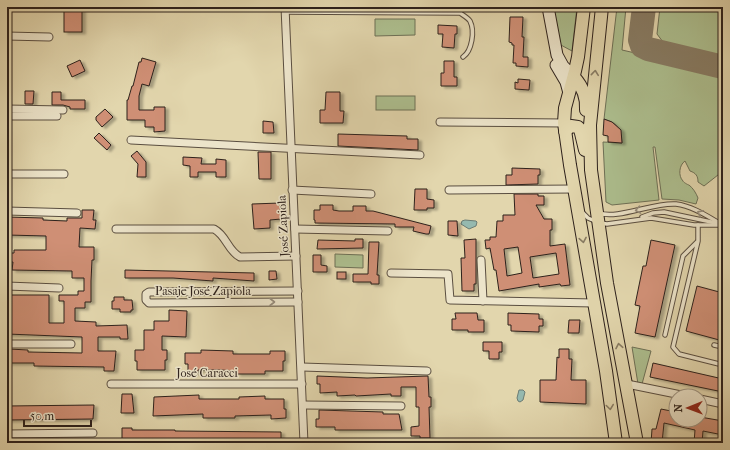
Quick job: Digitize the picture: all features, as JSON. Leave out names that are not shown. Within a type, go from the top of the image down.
[{"type":"main road","points":[[584,7],[578,56],[574,77],[565,108],[565,127],[574,189],[606,371],[616,443]]},
{"type":"main road","points":[[602,7],[590,124],[591,170],[607,283],[638,443]]},
{"type":"main road","points":[[574,77],[582,89],[586,102],[584,145],[585,169],[593,186]]},
{"type":"main road","points":[[565,127],[578,127],[580,129],[584,145]]},
{"type":"main road","points":[[606,371],[613,378],[627,384]]},
{"type":"street","points":[[548,7],[556,65],[566,82],[569,93]]},
{"type":"street","name":"José Zapiola","points":[[285,9],[292,190],[302,367],[304,443]]},
{"type":"street","points":[[7,36],[49,37]]},
{"type":"street","points":[[554,46],[560,63],[574,77]]},
{"type":"street","points":[[7,109],[63,110]]},
{"type":"street","points":[[7,116],[58,116]]},
{"type":"street","points":[[440,122],[565,127]]},
{"type":"street","points":[[131,140],[291,149],[420,154]]},
{"type":"street","points":[[7,174],[64,174]]},
{"type":"street","points":[[449,190],[574,189]]},
{"type":"street","points":[[292,190],[371,194]]},
{"type":"street","points":[[7,211],[77,213]]},
{"type":"street","points":[[116,229],[214,229],[220,233],[232,253],[240,257],[296,256]]},
{"type":"street","points":[[294,229],[388,230]]},
{"type":"street","points":[[481,260],[482,301]]},
{"type":"street","points":[[391,273],[448,274],[450,300],[594,303]]},
{"type":"street","points":[[7,286],[59,288]]},
{"type":"street","name":"Pasaje José Zapiola","points":[[298,291],[149,292],[146,294],[146,300],[149,303],[298,302]]},
{"type":"street","points":[[7,344],[71,344]]},
{"type":"street","points":[[302,367],[427,371]]},
{"type":"street","name":"José Caracci","points":[[111,384],[302,384]]},
{"type":"street","points":[[627,384],[668,392]]},
{"type":"street","points":[[708,401],[723,404]]},
{"type":"street","points":[[303,405],[401,406]]},
{"type":"street","points":[[7,434],[93,433]]},
{"type":"lane","points":[[285,9],[460,13],[469,21],[472,31],[469,50],[463,57]]},
{"type":"lane","points":[[570,165],[575,175],[582,212],[588,218],[597,217],[603,214],[611,215],[662,204],[676,204],[692,209],[723,224]]},
{"type":"lane","points":[[635,219],[653,213],[664,212],[723,224]]},
{"type":"lane","points":[[597,217],[607,224],[651,218],[698,225],[723,224]]},
{"type":"lane","points":[[698,225],[698,241],[673,347],[678,354],[723,365]]},
{"type":"lane","points":[[665,335],[683,256],[698,241]]},
{"type":"lane","points":[[714,345],[723,347]]},
{"type":"green space","points":[[553,7],[577,7],[572,51],[559,44]]},
{"type":"green space","points":[[617,7],[626,7],[622,50],[723,73],[723,171],[704,186],[698,182],[698,178],[690,171],[685,161],[680,168],[681,179],[692,188],[698,198],[696,204],[679,200],[662,199],[655,147],[653,147],[659,200],[612,205],[606,202],[603,142],[622,143],[618,127],[604,119]]},
{"type":"green space","points":[[660,7],[723,7],[723,57],[663,42],[657,34]]},
{"type":"green space","points":[[375,19],[415,19],[415,35],[375,36]]},
{"type":"green space","points":[[376,96],[415,96],[415,110],[376,110]]},
{"type":"green space","points":[[335,254],[363,255],[363,268],[335,267]]},
{"type":"green space","points":[[632,347],[651,351],[642,384],[638,384]]},
{"type":"water","points":[[462,221],[476,221],[476,226],[469,229],[461,224]]},
{"type":"water","points":[[519,390],[523,390],[525,392],[523,400],[520,402],[517,398]]},
{"type":"building","points":[[64,7],[82,7],[82,32],[64,32]]},
{"type":"building","points":[[510,17],[523,17],[523,57],[528,57],[528,67],[516,66],[516,63],[513,63],[514,45],[509,42]]},
{"type":"building","points":[[438,25],[457,26],[454,48],[442,47],[443,34],[438,34]]},
{"type":"building","points":[[142,58],[156,62],[149,86],[142,84],[139,96],[139,110],[154,110],[154,107],[165,107],[165,131],[154,132],[154,127],[145,127],[145,120],[127,120],[127,100],[133,86],[139,62],[141,62]]},
{"type":"building","points":[[80,60],[85,71],[72,77],[67,66]]},
{"type":"building","points":[[444,61],[454,61],[454,77],[457,77],[457,86],[441,86],[441,73],[444,73]]},
{"type":"building","points":[[518,79],[530,80],[529,90],[515,89],[515,82],[518,83]]},
{"type":"building","points":[[25,91],[34,91],[33,104],[25,104]]},
{"type":"building","points":[[52,92],[61,92],[61,100],[85,100],[85,109],[70,109],[70,107],[63,105],[52,105]]},
{"type":"building","points":[[326,92],[340,92],[340,111],[344,111],[343,123],[320,123],[320,110],[325,110]]},
{"type":"building","points":[[105,109],[113,117],[102,127],[96,120],[96,117]]},
{"type":"building","points":[[604,119],[612,122],[621,130],[622,143],[608,142],[608,136],[603,135]]},
{"type":"building","points":[[263,121],[273,122],[274,133],[263,133]]},
{"type":"building","points":[[99,133],[111,145],[107,150],[94,138]]},
{"type":"building","points":[[338,134],[407,136],[407,139],[418,139],[418,150],[338,146]]},
{"type":"building","points":[[137,151],[146,162],[146,177],[137,177],[138,164],[131,156]]},
{"type":"building","points":[[258,152],[271,152],[271,179],[259,179]]},
{"type":"building","points":[[183,157],[202,158],[201,164],[216,164],[216,159],[226,160],[226,177],[216,177],[216,172],[198,172],[198,177],[190,177],[190,166],[183,165]]},
{"type":"building","points":[[512,168],[540,169],[538,184],[506,185],[506,175],[512,175]]},
{"type":"building","points":[[415,189],[427,189],[427,199],[434,200],[434,208],[427,208],[427,210],[414,210]]},
{"type":"building","points":[[514,194],[538,194],[538,196],[544,196],[544,205],[536,205],[544,219],[552,219],[550,246],[565,244],[570,285],[561,286],[560,284],[539,287],[539,284],[499,291],[496,270],[494,270],[490,248],[486,249],[485,240],[490,240],[490,237],[496,237],[497,221],[503,221],[503,215],[515,215]],"holes":[[[518,247],[522,273],[507,276],[504,249]],[[556,253],[559,274],[533,278],[530,257]]]},
{"type":"building","points":[[280,203],[281,219],[270,220],[270,228],[254,229],[252,204]]},
{"type":"building","points":[[320,205],[333,205],[333,210],[339,211],[353,211],[353,206],[366,206],[366,211],[373,211],[431,226],[429,234],[426,234],[413,231],[414,227],[395,227],[395,224],[315,223],[314,210],[320,210]]},
{"type":"building","points":[[82,210],[94,210],[93,220],[96,220],[95,229],[80,228],[79,247],[94,247],[94,260],[92,260],[91,302],[85,302],[85,308],[75,308],[75,321],[96,322],[96,326],[127,325],[128,339],[120,339],[120,337],[98,337],[98,351],[116,351],[114,371],[104,371],[104,367],[34,366],[34,363],[8,363],[9,349],[28,350],[28,352],[82,353],[82,337],[7,334],[7,295],[49,295],[49,323],[64,323],[64,301],[59,301],[59,295],[78,295],[78,291],[84,291],[84,278],[72,278],[72,271],[12,270],[13,262],[7,262],[7,253],[14,253],[14,250],[46,250],[46,236],[7,235],[7,217],[43,218],[43,220],[67,221],[67,218],[82,218]]},
{"type":"building","points":[[448,221],[457,221],[458,236],[448,235]]},
{"type":"building","points":[[355,239],[363,239],[363,248],[317,249],[318,240],[355,241]]},
{"type":"building","points":[[476,239],[476,284],[474,284],[474,291],[462,291],[461,258],[465,258],[464,240]]},
{"type":"building","points":[[651,240],[675,245],[655,337],[635,333],[640,306],[635,305],[643,266],[646,266]]},
{"type":"building","points":[[369,242],[379,242],[377,275],[379,275],[379,284],[371,284],[371,282],[353,282],[353,274],[368,274]]},
{"type":"building","points":[[313,255],[321,255],[321,265],[327,266],[327,272],[313,272]]},
{"type":"building","points":[[125,270],[254,273],[254,281],[213,278],[213,281],[173,278],[125,278]]},
{"type":"building","points":[[269,271],[276,271],[277,279],[269,280]]},
{"type":"building","points":[[337,272],[346,272],[346,279],[337,279]]},
{"type":"building","points":[[697,286],[723,293],[723,341],[686,331]]},
{"type":"building","points":[[114,297],[124,297],[124,300],[132,300],[133,310],[131,310],[131,312],[120,312],[120,309],[112,309],[112,301],[114,301]]},
{"type":"building","points":[[169,310],[187,311],[186,337],[162,336],[162,350],[167,350],[165,370],[137,370],[135,350],[144,350],[144,330],[154,330],[154,321],[169,321]]},
{"type":"building","points":[[455,313],[477,313],[478,320],[484,320],[484,332],[452,330],[452,319],[456,319]]},
{"type":"building","points":[[508,313],[539,314],[539,319],[543,319],[543,326],[539,326],[539,332],[511,331],[511,325],[508,325]]},
{"type":"building","points":[[569,320],[580,320],[579,333],[568,333]]},
{"type":"building","points":[[483,342],[502,342],[502,352],[499,352],[499,359],[489,359],[489,351],[483,351]]},
{"type":"building","points":[[559,349],[569,349],[569,359],[572,359],[571,380],[586,380],[586,404],[540,402],[540,380],[556,380],[557,357],[559,358]]},
{"type":"building","points":[[201,350],[233,351],[233,354],[270,354],[270,351],[285,351],[285,361],[283,361],[283,371],[265,371],[265,374],[237,374],[237,371],[221,370],[198,370],[198,373],[188,373],[188,364],[185,364],[185,353],[201,353]]},
{"type":"building","points":[[653,363],[723,379],[723,392],[708,388],[650,377]]},
{"type":"building","points":[[317,376],[367,378],[428,376],[429,397],[431,397],[431,407],[429,407],[430,438],[411,436],[411,427],[419,426],[419,407],[416,407],[416,387],[401,387],[401,396],[391,396],[391,394],[337,396],[337,392],[320,393],[320,384],[317,384]]},
{"type":"building","points":[[122,394],[132,394],[134,413],[121,413]]},
{"type":"building","points":[[199,395],[199,399],[239,399],[239,397],[265,396],[265,399],[284,399],[286,418],[271,419],[271,415],[235,416],[235,418],[203,418],[203,414],[153,416],[154,397]]},
{"type":"building","points":[[94,405],[93,419],[7,420],[7,406]]},
{"type":"building","points":[[661,409],[668,410],[668,424],[664,423],[662,443],[651,443],[652,429],[656,429]]},
{"type":"building","points":[[319,410],[399,414],[402,430],[335,430],[335,427],[316,427],[316,419],[319,419]]},
{"type":"building","points":[[708,418],[723,421],[723,435],[703,431],[702,443],[694,443],[695,430],[686,428],[708,428]]},
{"type":"building","points":[[122,428],[132,428],[132,430],[281,432],[281,443],[186,443],[186,441],[144,442],[144,440],[122,440]]},
{"type":"taxiway","points":[[644,7],[640,40],[642,46],[648,49],[723,67]]}]
